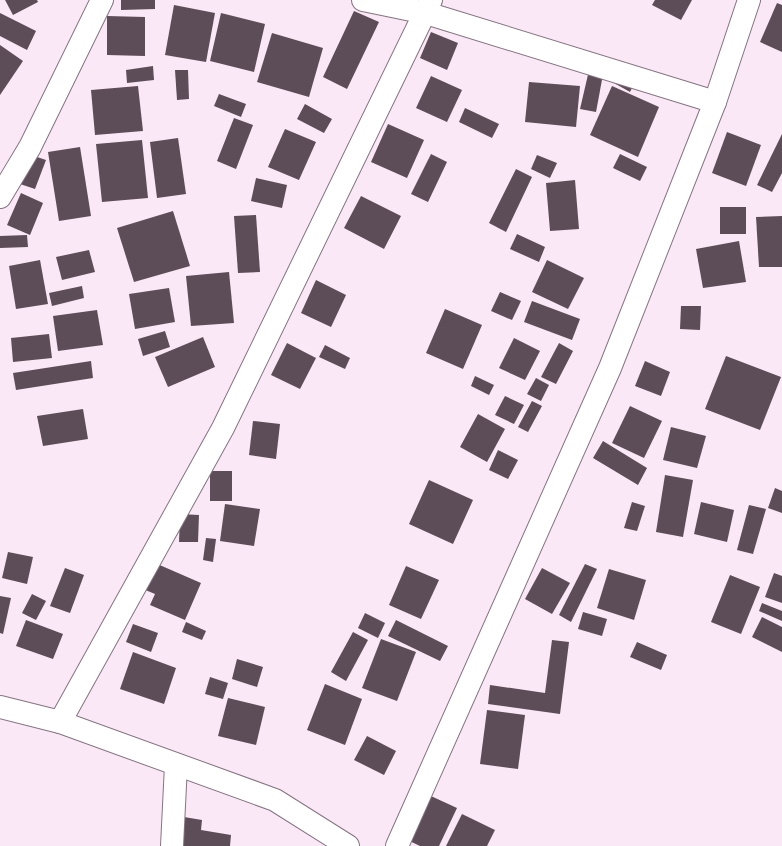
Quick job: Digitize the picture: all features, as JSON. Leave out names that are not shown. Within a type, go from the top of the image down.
[{"type":"street","points":[[0,197],[30,147],[102,0]]},
{"type":"street","points":[[363,0],[428,6],[715,102]]},
{"type":"street","points":[[397,846],[610,368],[715,102],[749,0]]},
{"type":"street","points":[[60,722],[223,428],[428,6]]},
{"type":"street","points":[[0,707],[60,722],[275,800],[348,846]]},
{"type":"street","points":[[172,846],[176,764]]},
{"type":"building","points":[[5,0],[37,0],[38,2],[13,15]]},
{"type":"building","points":[[121,0],[155,0],[155,9],[121,10]]},
{"type":"building","points":[[655,0],[692,0],[681,20],[652,5]]},
{"type":"building","points":[[777,3],[782,5],[782,52],[760,42]]},
{"type":"building","points":[[174,5],[215,13],[206,62],[165,55]]},
{"type":"building","points":[[354,11],[379,22],[347,89],[323,77]]},
{"type":"building","points":[[0,13],[36,31],[27,50],[0,36]]},
{"type":"building","points":[[221,13],[265,24],[254,72],[210,61]]},
{"type":"building","points":[[107,16],[145,17],[145,56],[107,55]]},
{"type":"building","points":[[431,32],[458,43],[447,70],[420,58]]},
{"type":"building","points":[[272,33],[323,48],[309,97],[257,82]]},
{"type":"building","points":[[0,45],[23,61],[0,95]]},
{"type":"building","points":[[153,66],[154,80],[127,83],[126,70]]},
{"type":"building","points":[[590,66],[604,69],[596,112],[580,109]]},
{"type":"building","points":[[175,70],[188,70],[189,99],[177,100]]},
{"type":"building","points":[[619,73],[635,82],[630,92],[614,83]]},
{"type":"building","points":[[431,76],[462,90],[447,122],[416,108]]},
{"type":"building","points":[[529,82],[580,86],[576,127],[525,122]]},
{"type":"building","points":[[138,86],[143,131],[95,135],[91,90]]},
{"type":"building","points":[[612,86],[659,107],[638,157],[590,135]]},
{"type":"building","points":[[219,94],[246,104],[241,117],[214,106]]},
{"type":"building","points":[[305,104],[332,119],[324,133],[297,119]]},
{"type":"building","points":[[465,108],[499,124],[492,138],[459,122]]},
{"type":"building","points":[[234,118],[253,125],[236,169],[217,161]]},
{"type":"building","points":[[388,124],[424,140],[407,178],[371,162]]},
{"type":"building","points":[[285,129],[316,142],[299,180],[268,167]]},
{"type":"building","points":[[727,132],[761,145],[746,186],[712,173]]},
{"type":"building","points":[[782,134],[782,173],[772,192],[757,185]]},
{"type":"building","points":[[178,138],[186,194],[157,198],[150,142]]},
{"type":"building","points":[[142,140],[148,198],[102,202],[96,144]]},
{"type":"building","points":[[80,147],[91,216],[59,221],[48,152]]},
{"type":"building","points":[[431,154],[447,162],[428,202],[411,194]]},
{"type":"building","points":[[620,154],[647,167],[640,181],[613,168]]},
{"type":"building","points":[[31,155],[46,160],[35,189],[20,184]]},
{"type":"building","points":[[537,155],[557,163],[550,178],[531,169]]},
{"type":"building","points":[[516,169],[532,177],[506,232],[489,223]]},
{"type":"building","points":[[256,178],[287,185],[282,208],[251,201]]},
{"type":"building","points":[[575,180],[579,229],[550,231],[546,183]]},
{"type":"building","points":[[21,193],[43,203],[30,235],[7,225]]},
{"type":"building","points":[[361,196],[401,216],[384,249],[344,228]]},
{"type":"building","points":[[720,207],[746,207],[746,234],[720,234]]},
{"type":"building","points":[[173,211],[190,266],[134,282],[117,228]]},
{"type":"building","points":[[256,215],[260,272],[238,273],[234,216]]},
{"type":"building","points":[[782,216],[782,267],[759,267],[756,217]]},
{"type":"building","points":[[517,234],[545,247],[539,262],[510,249]]},
{"type":"building","points":[[27,235],[28,247],[0,248],[0,236]]},
{"type":"building","points":[[739,241],[746,282],[703,288],[696,249]]},
{"type":"building","points":[[89,250],[95,272],[62,280],[56,257]]},
{"type":"building","points":[[40,260],[48,304],[16,309],[9,266]]},
{"type":"building","points":[[547,260],[584,278],[568,309],[532,292]]},
{"type":"building","points":[[229,272],[234,323],[191,326],[186,276]]},
{"type":"building","points":[[316,280],[346,295],[331,327],[301,313]]},
{"type":"building","points":[[82,286],[84,298],[52,306],[49,293]]},
{"type":"building","points":[[169,288],[175,322],[135,329],[129,294]]},
{"type":"building","points":[[500,292],[521,301],[512,320],[491,311]]},
{"type":"building","points":[[532,301],[580,319],[572,340],[524,322]]},
{"type":"building","points":[[681,306],[701,306],[700,330],[680,329]]},
{"type":"building","points":[[445,309],[482,325],[463,369],[426,353]]},
{"type":"building","points":[[97,310],[103,345],[58,351],[53,316]]},
{"type":"building","points":[[165,331],[170,347],[143,356],[138,339]]},
{"type":"building","points":[[49,334],[52,358],[13,362],[11,338]]},
{"type":"building","points":[[203,337],[215,367],[168,387],[155,357]]},
{"type":"building","points":[[514,338],[540,351],[525,380],[499,368]]},
{"type":"building","points":[[287,343],[316,358],[300,389],[271,375]]},
{"type":"building","points":[[559,343],[573,351],[556,384],[541,377]]},
{"type":"building","points":[[325,345],[350,358],[345,369],[319,357]]},
{"type":"building","points":[[726,356],[781,377],[760,430],[705,409]]},
{"type":"building","points":[[91,361],[93,378],[16,390],[13,373]]},
{"type":"building","points":[[645,361],[670,372],[661,396],[635,386]]},
{"type":"building","points":[[475,376],[494,385],[489,395],[471,386]]},
{"type":"building","points":[[536,378],[549,385],[541,401],[527,394]]},
{"type":"building","points":[[505,396],[524,405],[514,424],[495,415]]},
{"type":"building","points":[[532,401],[542,406],[528,432],[518,427]]},
{"type":"building","points":[[630,406],[662,421],[644,458],[612,443]]},
{"type":"building","points":[[83,409],[88,439],[43,446],[37,416]]},
{"type":"building","points":[[478,414],[505,429],[487,462],[460,447]]},
{"type":"building","points":[[253,421],[280,424],[276,459],[249,455]]},
{"type":"building","points":[[671,427],[706,436],[697,468],[663,460]]},
{"type":"building","points":[[603,441],[647,468],[638,485],[593,458]]},
{"type":"building","points":[[498,450],[518,460],[508,479],[489,470]]},
{"type":"building","points":[[210,471],[232,471],[232,501],[210,501]]},
{"type":"building","points":[[665,475],[693,480],[683,537],[656,532]]},
{"type":"building","points":[[429,480],[473,500],[453,544],[409,524]]},
{"type":"building","points":[[775,488],[782,491],[782,513],[768,508]]},
{"type":"building","points":[[632,502],[645,506],[637,531],[624,528]]},
{"type":"building","points":[[701,502],[734,510],[727,542],[694,534]]},
{"type":"building","points":[[225,504],[260,509],[254,546],[220,541]]},
{"type":"building","points":[[749,505],[766,509],[753,554],[737,550]]},
{"type":"building","points":[[180,514],[199,515],[198,542],[179,542]]},
{"type":"building","points":[[206,538],[216,539],[213,562],[203,560]]},
{"type":"building","points":[[8,552],[33,557],[27,584],[2,578]]},
{"type":"building","points":[[155,563],[201,583],[185,620],[150,605],[155,594],[143,589]]},
{"type":"building","points":[[585,564],[597,569],[571,622],[559,615]]},
{"type":"building","points":[[406,566],[439,580],[421,619],[389,605]]},
{"type":"building","points":[[65,568],[84,575],[70,613],[50,606]]},
{"type":"building","points":[[542,568],[570,583],[552,614],[525,599]]},
{"type":"building","points":[[609,569],[646,580],[634,620],[597,608]]},
{"type":"building","points":[[774,573],[782,576],[782,603],[765,597]]},
{"type":"building","points":[[730,575],[760,587],[741,634],[711,622]]},
{"type":"building","points":[[32,594],[46,601],[36,620],[22,613]]},
{"type":"building","points":[[0,596],[11,598],[3,634],[0,633]]},
{"type":"building","points":[[762,603],[782,611],[782,621],[759,611]]},
{"type":"building","points":[[583,612],[607,619],[602,636],[578,629]]},
{"type":"building","points":[[365,613],[385,623],[378,638],[358,628]]},
{"type":"building","points":[[762,617],[782,627],[782,652],[752,637]]},
{"type":"building","points":[[26,620],[63,634],[53,659],[16,646]]},
{"type":"building","points":[[396,620],[448,646],[440,661],[388,636]]},
{"type":"building","points":[[186,622],[206,631],[202,640],[182,632]]},
{"type":"building","points":[[133,624],[158,633],[151,652],[126,642]]},
{"type":"building","points":[[353,632],[368,640],[346,681],[331,672]]},
{"type":"building","points":[[381,639],[416,652],[397,701],[362,688]]},
{"type":"building","points":[[552,640],[569,642],[560,714],[488,704],[490,685],[545,693]]},
{"type":"building","points":[[637,642],[667,655],[661,670],[630,657]]},
{"type":"building","points":[[133,652],[176,668],[164,704],[120,689]]},
{"type":"building","points":[[237,659],[263,667],[257,687],[232,679]]},
{"type":"building","points":[[210,677],[228,683],[223,699],[205,694]]},
{"type":"building","points":[[325,684],[362,699],[345,745],[307,730]]},
{"type":"building","points":[[228,698],[265,707],[256,745],[218,736]]},
{"type":"building","points":[[487,710],[525,715],[518,769],[480,764]]},
{"type":"building","points":[[367,736],[396,751],[384,775],[354,760]]},
{"type":"building","points":[[420,791],[457,808],[439,846],[420,846],[399,836]]},
{"type":"building","points":[[462,814],[495,830],[487,846],[446,846]]},
{"type":"building","points":[[184,817],[202,820],[201,830],[231,835],[230,846],[179,846]]}]
